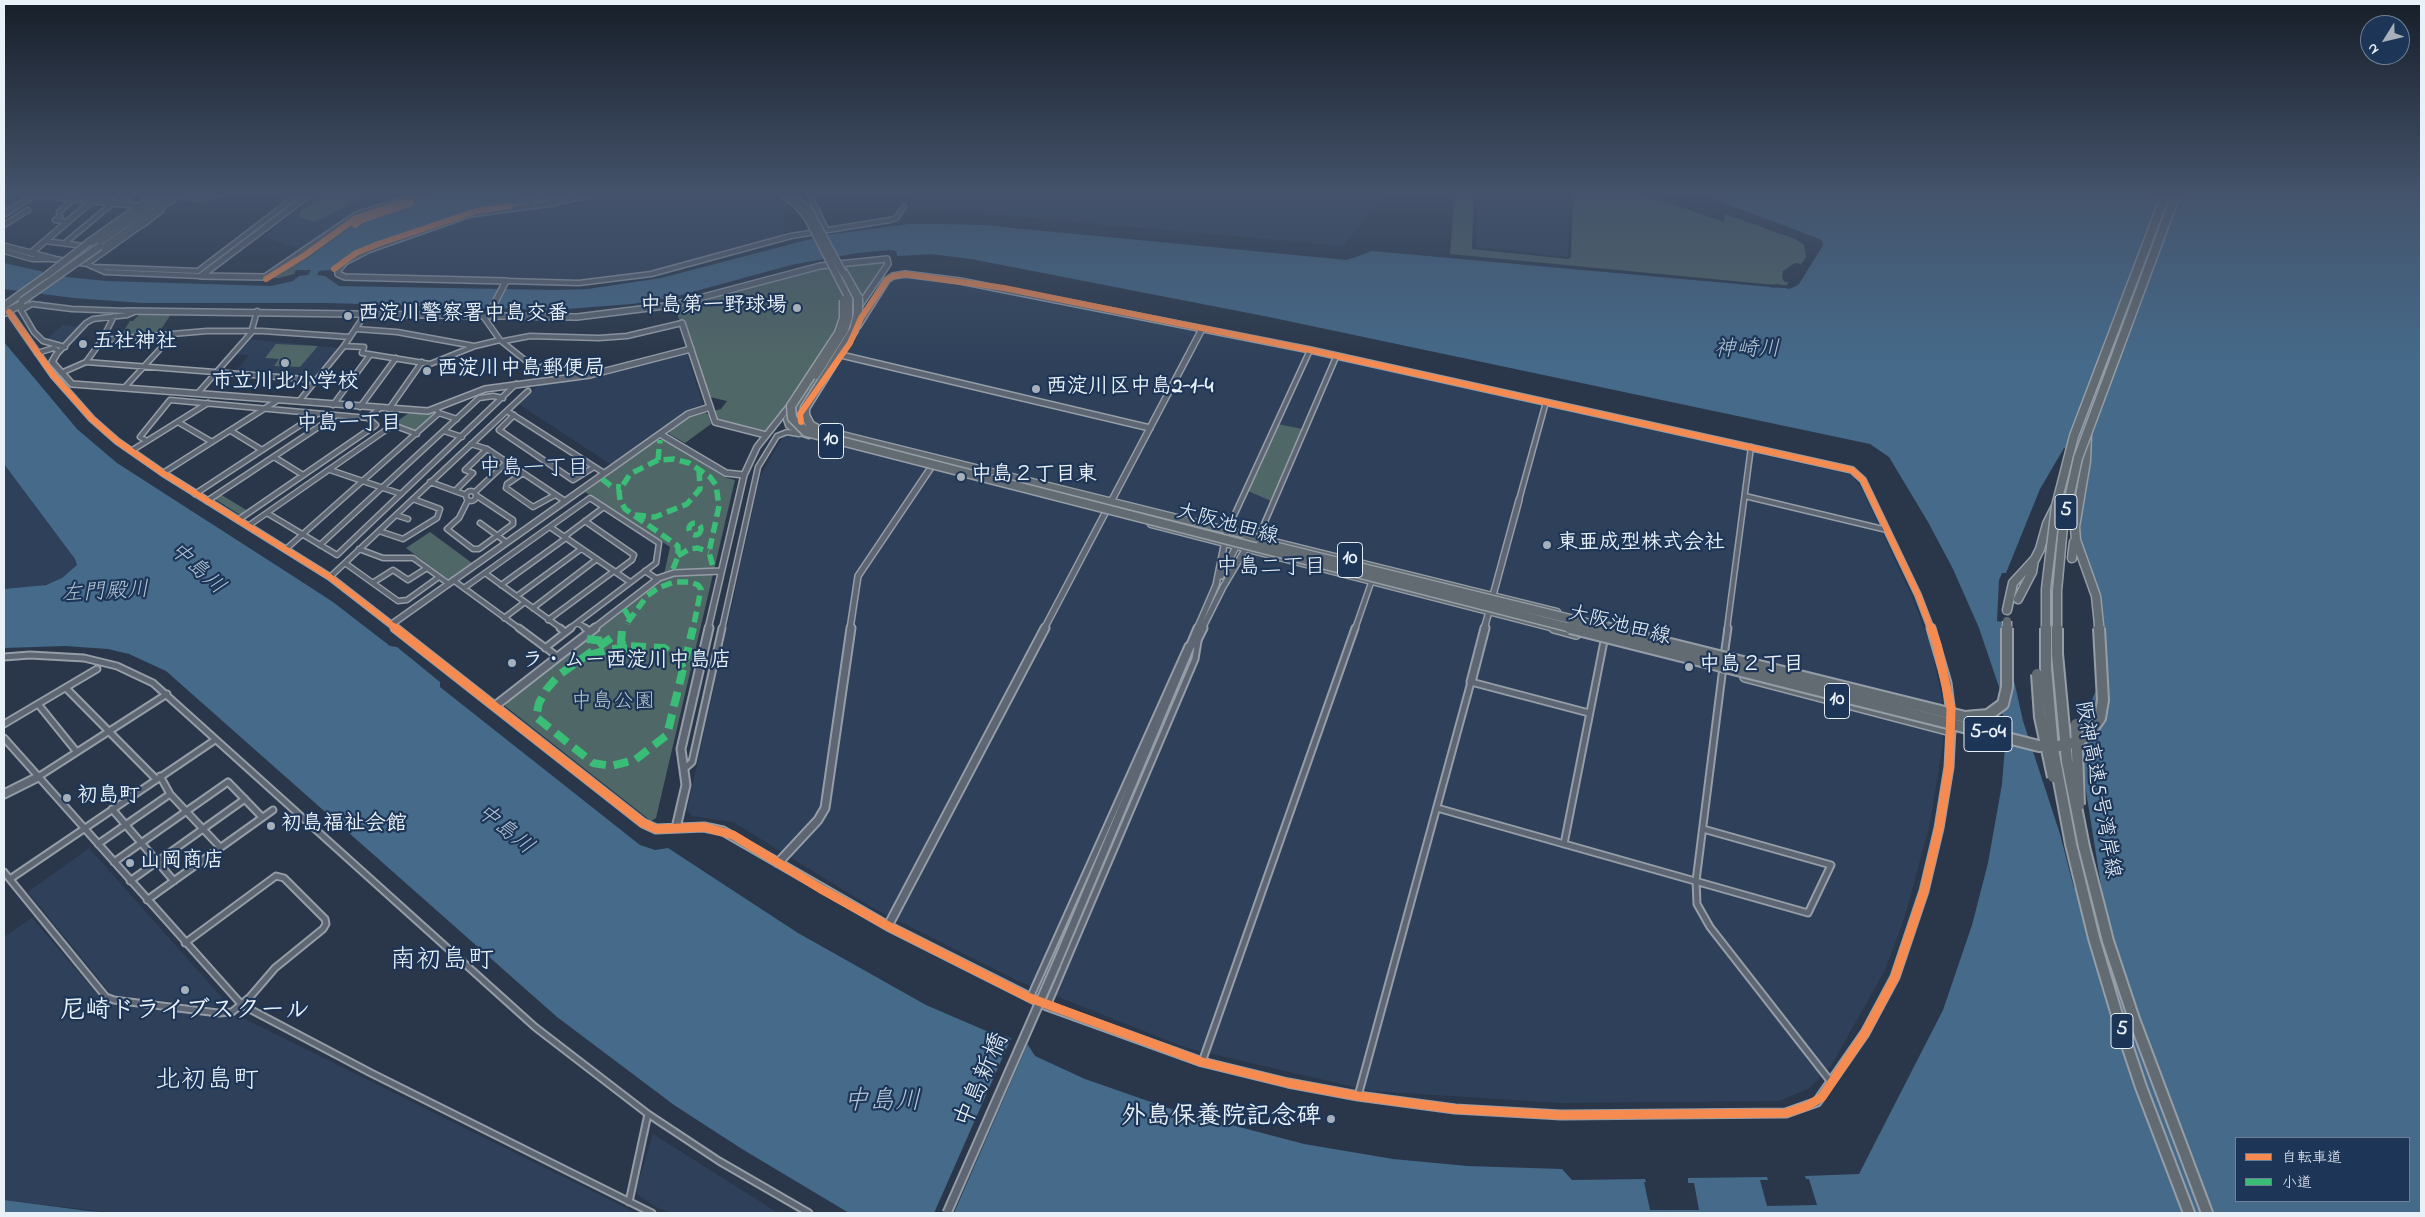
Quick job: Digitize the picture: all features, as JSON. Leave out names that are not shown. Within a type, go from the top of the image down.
[{"type":"highway","name":"阪神高速5号湾岸線","points":[[2144,251],[2074,436],[2056,506],[2046,589],[2046,668],[2053,749],[2064,811],[2081,886],[2117,1015],[2141,1087],[2189,1213]]},
{"type":"highway","name":"阪神高速5号湾岸線","points":[[2155,251],[2088,430],[2067,506],[2060,550],[2057,599],[2057,654],[2062,720],[2084,847],[2108,941],[2134,1019],[2207,1213]]},
{"type":"highway","points":[[840,272],[857,294],[857,320],[848,342],[805,408],[808,422],[818,430],[1202,529],[1934,711],[1975,717],[1994,713],[2005,699],[2007,621]]},
{"type":"highway","points":[[840,272],[845,307],[841,328],[791,406],[794,421],[806,432],[1776,681]]},
{"type":"highway","name":"5-04","points":[[1776,681],[2027,744],[2059,746],[2077,742],[2089,734],[2097,724],[2102,712],[2103,700],[2097,604],[2077,545],[2076,527],[2086,460],[2088,430]]},
{"type":"highway","points":[[2018,599],[2032,572],[2034,559],[2049,518],[2056,506]]},
{"type":"highway","points":[[2072,558],[2076,527]]},
{"type":"highway","points":[[1269,540],[1292,552],[1308,557],[1484,602],[1541,614],[1708,659],[1776,681]]},
{"type":"highway","points":[[2007,610],[2014,583],[2034,559]]},
{"type":"highway","points":[[1491,604],[1541,614]]},
{"type":"highway","points":[[2037,674],[2040,717],[2046,752],[2064,811]]},
{"type":"highway","points":[[2076,724],[2080,820],[2084,847]]},
{"type":"main road","points":[[5,314],[6,304],[79,251]]},
{"type":"main road","points":[[63,265],[80,251]]},
{"type":"main road","points":[[47,275],[84,251]]},
{"type":"main road","points":[[5,314],[94,251]]},
{"type":"main road","points":[[5,314],[99,251]]},
{"type":"main road","name":"大阪池田線","points":[[827,251],[840,272]]},
{"type":"main road","name":"大阪池田線","points":[[829,251],[853,299],[852,324],[842,344],[789,415],[789,425],[800,432],[1371,582],[1491,604],[1725,654],[1951,709]]},
{"type":"main road","name":"大阪池田線","points":[[817,377],[797,411],[797,416],[801,422],[810,427],[1227,531],[1376,566],[1604,641],[1951,731]]},
{"type":"street","points":[[4,251],[32,259],[54,258]]},
{"type":"street","points":[[22,251],[87,264],[105,272],[142,275],[265,277],[303,251]]},
{"type":"street","points":[[87,264],[105,251]]},
{"type":"street","points":[[93,266],[190,272],[198,270],[224,251]]},
{"type":"street","points":[[201,276],[235,251]]},
{"type":"street","points":[[366,251],[345,262],[338,270],[338,274],[345,277],[579,283],[627,278],[690,265],[739,251]]},
{"type":"street","points":[[28,300],[134,312],[366,312],[558,318],[646,310],[698,299],[820,266],[862,260],[887,259],[888,264],[808,381],[754,452],[744,475],[681,749],[686,785],[676,828]]},
{"type":"street","points":[[5,314],[25,335],[53,375],[92,419],[131,451],[196,494],[330,577],[643,822],[656,829],[704,827],[723,831],[888,926],[1047,1006],[1202,1062],[1288,1083],[1358,1096],[1455,1109],[1561,1115],[1786,1113],[1816,1102],[1832,1083],[1865,1033],[1895,977],[1924,891],[1939,828],[1949,767],[1951,709],[1937,645],[1918,595],[1862,478],[1856,472],[1751,447],[1310,350],[1004,288],[901,274],[887,280],[861,318],[853,337],[800,414],[801,422]]},
{"type":"street","points":[[487,315],[505,282]]},
{"type":"street","points":[[56,355],[57,350],[39,337],[21,310],[32,304],[72,309],[127,311]]},
{"type":"street","points":[[198,393],[251,333],[257,311]]},
{"type":"street","points":[[134,312],[93,319],[86,323],[52,361],[72,384],[300,400],[379,409],[438,411],[457,419]]},
{"type":"street","points":[[300,400],[344,346],[366,312]]},
{"type":"street","points":[[487,315],[502,341],[536,369],[544,366]]},
{"type":"street","points":[[86,362],[102,340],[114,316]]},
{"type":"street","points":[[344,346],[364,347],[362,353],[370,355],[430,364],[476,346],[530,336],[599,338],[627,336],[682,323],[717,424],[766,435]]},
{"type":"street","points":[[356,329],[397,332],[476,346]]},
{"type":"street","points":[[888,926],[1202,329]]},
{"type":"street","points":[[102,340],[208,331],[251,333],[262,331],[350,337]]},
{"type":"street","points":[[125,387],[173,334]]},
{"type":"street","points":[[37,353],[52,347],[65,348]]},
{"type":"street","points":[[286,549],[366,481],[417,434],[438,411],[485,389],[590,375],[691,349]]},
{"type":"street","points":[[1216,585],[1227,531],[1310,350]]},
{"type":"street","points":[[37,353],[51,351],[56,355]]},
{"type":"street","points":[[333,405],[370,355]]},
{"type":"street","points":[[841,355],[1150,428]]},
{"type":"street","points":[[1030,998],[1182,654],[1197,636],[1245,550],[1258,538],[1336,357]]},
{"type":"street","points":[[360,407],[396,358]]},
{"type":"street","points":[[61,373],[86,362],[317,380]]},
{"type":"street","points":[[389,409],[422,362]]},
{"type":"street","points":[[267,513],[337,555],[516,384]]},
{"type":"street","points":[[330,577],[528,391]]},
{"type":"street","points":[[320,545],[479,398],[493,396],[503,398]]},
{"type":"street","points":[[163,473],[280,399]]},
{"type":"street","points":[[147,441],[140,437],[170,400],[368,418],[376,424],[238,520]]},
{"type":"street","points":[[1358,1096],[1546,402]]},
{"type":"street","points":[[131,451],[208,403]]},
{"type":"street","points":[[392,624],[690,413],[710,407]]},
{"type":"street","points":[[368,418],[379,409]]},
{"type":"street","points":[[507,411],[604,473]]},
{"type":"street","points":[[196,494],[317,414]]},
{"type":"street","points":[[514,415],[499,430],[573,480],[594,467]]},
{"type":"street","points":[[208,501],[336,416]]},
{"type":"street","points":[[178,422],[212,442]]},
{"type":"street","points":[[248,526],[393,425],[417,434]]},
{"type":"street","points":[[231,431],[262,450]]},
{"type":"street","points":[[444,431],[462,437]]},
{"type":"street","points":[[683,770],[692,762],[752,488],[763,458],[777,436],[787,432],[856,448]]},
{"type":"street","points":[[660,434],[726,473],[744,475]]},
{"type":"street","points":[[471,444],[487,449],[574,509]]},
{"type":"street","points":[[1751,447],[1696,881],[1697,904],[1706,921],[1832,1083]]},
{"type":"street","points":[[455,491],[473,473],[465,470],[487,449]]},
{"type":"street","points":[[274,457],[304,475]]},
{"type":"street","points":[[778,863],[818,820],[825,808],[858,576],[937,458]]},
{"type":"street","points":[[430,482],[466,494],[476,494],[514,520],[513,524],[479,549],[473,549],[447,529],[459,518],[468,500],[476,494],[507,462]]},
{"type":"street","points":[[330,470],[401,494]]},
{"type":"street","points":[[524,473],[507,484],[506,488],[533,507],[538,506],[555,495]]},
{"type":"street","points":[[466,494],[465,498],[468,500]]},
{"type":"street","points":[[1745,496],[1887,530]]},
{"type":"street","points":[[464,588],[590,498],[659,543],[656,563],[545,648]]},
{"type":"street","points":[[379,531],[403,538],[437,518],[440,509],[413,499]]},
{"type":"street","points":[[501,585],[604,507]]},
{"type":"street","points":[[396,515],[408,519]]},
{"type":"street","points":[[548,620],[632,560],[634,555],[585,521]]},
{"type":"street","points":[[480,523],[506,542]]},
{"type":"street","points":[[550,527],[630,582]]},
{"type":"street","points":[[1047,1006],[1195,659],[1197,636],[1216,585],[1235,547],[1244,540],[1258,538]]},
{"type":"street","points":[[517,596],[581,548]]},
{"type":"street","points":[[359,550],[383,558],[413,558],[439,577],[464,588],[558,657]]},
{"type":"street","points":[[532,608],[597,559]]},
{"type":"street","points":[[345,563],[398,601],[403,601],[439,577]]},
{"type":"street","points":[[1202,1062],[1376,566]]},
{"type":"street","points":[[374,582],[393,570],[408,580],[427,568]]},
{"type":"street","points":[[645,571],[657,579]]},
{"type":"street","points":[[495,706],[657,579],[674,573],[721,571]]},
{"type":"street","points":[[485,573],[565,632]]},
{"type":"street","points":[[504,618],[525,602]]},
{"type":"street","points":[[578,623],[590,632]]},
{"type":"street","name":"中島新橋","points":[[947,1213],[1197,636]]},
{"type":"street","points":[[1564,844],[1604,641]]},
{"type":"street","points":[[4,657],[63,656],[101,661],[137,674],[153,683],[535,1027],[648,1114],[719,1161],[809,1213]]},
{"type":"street","points":[[4,724],[98,669]]},
{"type":"street","points":[[1471,682],[1590,714]]},
{"type":"street","points":[[66,688],[158,778],[186,812],[220,847]]},
{"type":"street","points":[[4,794],[38,777],[167,694]]},
{"type":"street","points":[[38,704],[76,751]]},
{"type":"street","points":[[4,738],[242,1005],[371,1074],[652,1213]]},
{"type":"street","points":[[10,879],[215,740]]},
{"type":"street","points":[[114,862],[228,782],[262,817]]},
{"type":"street","points":[[98,844],[170,794]]},
{"type":"street","points":[[130,880],[245,799]]},
{"type":"street","points":[[1437,808],[1808,913],[1831,865],[1703,829]]},
{"type":"street","points":[[112,809],[174,881]]},
{"type":"street","points":[[147,900],[273,810]]},
{"type":"street","points":[[4,872],[108,998],[218,1013],[232,1012],[242,1005],[275,968],[323,929],[326,924],[325,919],[284,878],[276,876],[185,943]]},
{"type":"street","points":[[629,1202],[648,1114]]},
{"type":"shaded area","points":[[373,251],[733,251],[637,275],[586,281],[347,275],[342,272],[342,268],[361,255]]},
{"type":"shaded area","points":[[1511,251],[1568,251],[1568,257]]},
{"type":"shaded area","points":[[898,277],[1006,291],[1341,360],[1852,475],[1861,487],[1912,597],[1930,644],[1942,698],[1943,742],[1930,824],[1904,919],[1885,970],[1831,1066],[1810,1088],[1779,1101],[1561,1103],[1371,1091],[1187,1048],[1018,981],[873,908],[733,822],[692,816],[687,810],[760,477],[781,440],[811,406],[856,340],[863,322],[892,279]]},
{"type":"shaded area","points":[[63,325],[80,327],[61,346],[45,341]]},
{"type":"shaded area","name":"市立川北小学校","points":[[247,339],[339,348],[313,378],[235,372],[249,355],[234,354]]},
{"type":"shaded area","points":[[687,354],[703,404],[688,410],[612,465],[517,403],[538,386],[592,377]]},
{"type":"shaded area","points":[[4,464],[75,559],[77,565],[74,569],[58,581],[38,586],[4,589]]},
{"type":"shaded area","name":"尼崎ドライブスクール","points":[[89,848],[225,1001],[223,1005],[214,1007],[112,995],[28,892]]},
{"type":"shaded area","points":[[32,918],[104,1002],[243,1018],[636,1213],[117,1213],[4,1200],[4,937]]},
{"type":"shaded area","points":[[653,1134],[778,1213],[672,1213],[658,1208],[638,1195],[636,1190]]},
{"type":"green space","points":[[306,251],[318,251],[298,265],[294,274],[279,278],[266,278]]},
{"type":"green space","points":[[1450,251],[1489,251],[1568,259],[1571,257],[1571,251],[1805,251],[1806,257],[1786,286],[1450,254]]},
{"type":"green space","points":[[883,260],[886,264],[767,431],[718,421],[714,411],[721,409],[727,401],[710,397],[683,321],[680,322],[675,307],[817,269]]},
{"type":"green space","points":[[141,313],[171,314],[158,334],[120,337],[130,321],[133,321]]},
{"type":"green space","points":[[276,344],[318,346],[300,367],[274,366],[279,359],[265,358]]},
{"type":"green space","points":[[703,412],[708,414],[711,424],[685,443],[669,434],[670,431],[691,416]]},
{"type":"green space","points":[[409,413],[435,413],[415,431],[393,424]]},
{"type":"green space","points":[[1278,424],[1302,429],[1271,501],[1248,491]]},
{"type":"green space","name":"中島公園","points":[[663,439],[727,478],[735,480],[656,818],[651,821],[505,706],[507,702],[663,579],[670,547],[585,492],[657,440]]},
{"type":"green space","points":[[220,494],[248,511],[240,515],[215,499]]},
{"type":"green space","points":[[430,532],[472,563],[449,580],[406,548]]},
{"type":"water","points":[[318,251],[358,251],[330,270],[319,271],[317,275],[325,276],[339,286],[556,290],[588,289],[661,278],[765,251],[881,251],[857,253],[791,265],[674,297],[632,304],[553,310],[329,303],[142,303],[74,298],[4,289],[4,263],[67,277],[107,281],[271,286],[293,281],[299,276],[308,275],[311,270],[295,270],[298,265]]},
{"type":"water","points":[[896,251],[1251,251],[1347,260],[1372,251],[1782,288],[1799,284],[1819,251],[2421,251],[2421,1213],[849,1213],[742,1149],[674,1105],[557,1017],[166,671],[129,654],[108,649],[65,646],[4,648],[4,589],[46,585],[62,578],[77,565],[75,559],[4,464],[4,342],[77,429],[117,463],[333,602],[390,646],[397,647],[440,682],[440,687],[640,845],[655,850],[668,848],[798,933],[926,1005],[998,1036],[1005,1036],[1028,1045],[1035,1056],[1085,1079],[1171,1109],[1304,1144],[1393,1159],[1467,1166],[1562,1169],[1572,1180],[1645,1179],[1650,1210],[1699,1210],[1694,1183],[1688,1183],[1688,1178],[1767,1177],[1768,1180],[1760,1180],[1767,1206],[1817,1205],[1809,1179],[1806,1179],[1805,1176],[1859,1174],[1943,1010],[1972,925],[1988,863],[2002,784],[2005,746],[2001,693],[1979,628],[1953,569],[1928,522],[1889,457],[1870,444],[1269,317],[971,259],[931,254],[897,256]]},
{"type":"water","points":[[4,1200],[88,1211],[117,1213],[4,1213]]},
{"type":"pier","points":[[1816,251],[1819,251],[1796,286],[1789,289],[1778,286],[1772,288],[1772,285],[1789,286],[1797,282]]},
{"type":"pier","points":[[1795,263],[1803,264],[1805,268],[1795,282],[1785,282],[1782,278],[1783,271]]},
{"type":"pier","points":[[2064,448],[2091,456],[2076,554],[2094,602],[2098,686],[2083,720],[2080,753],[2102,892],[2074,888],[2060,834],[2023,721],[2001,622],[1997,621],[1999,580],[2002,573],[2006,573],[2040,489]]},
{"type":"pier","points":[[1012,1036],[1028,1043],[954,1213],[934,1213]]},
{"type":"marked path","points":[[658,460],[660,440]]},
{"type":"marked path","points":[[673,569],[678,556],[678,546],[625,509],[620,500],[619,491],[630,474],[658,460],[674,459],[689,463],[710,477],[716,485],[719,506],[709,552],[713,567]]},
{"type":"marked path","points":[[635,515],[655,517],[667,514],[687,504],[700,489],[699,469]]},
{"type":"marked path","points":[[602,479],[611,486],[621,487]]},
{"type":"marked path","points":[[695,523],[701,529],[695,535],[689,529],[695,523]]},
{"type":"marked path","points":[[678,556],[689,549],[698,548],[709,552]]},
{"type":"marked path","points":[[611,638],[559,675],[546,690],[539,703],[536,717],[593,763],[611,766],[635,760],[653,748],[667,735],[701,597],[701,589],[698,585],[690,582],[674,582],[658,588],[647,596],[628,622]]},
{"type":"marked path","points":[[624,609],[629,617],[627,624]]},
{"type":"marked path","points":[[622,631],[621,642],[624,646],[664,648],[678,659],[683,668]]},
{"type":"marked path","points":[[587,639],[604,641]]},
{"type":"marked path","points":[[590,655],[610,649],[629,648]]},
{"type":"cycle path","points":[[266,279],[311,251]]},
{"type":"cycle path","points":[[334,269],[361,251]]},
{"type":"cycle path","points":[[9,312],[53,375],[92,419],[117,441],[163,473],[330,577],[643,823],[656,829],[704,827],[733,835],[821,889],[888,926],[1030,998],[1202,1062],[1288,1083],[1358,1096],[1455,1109],[1561,1115],[1786,1113],[1807,1106],[1822,1097],[1865,1033],[1895,977],[1924,891],[1939,828],[1949,767],[1951,709],[1937,645],[1918,595],[1863,480],[1852,470],[1310,350],[1004,288],[905,274],[893,276],[887,280],[861,318],[850,343],[800,414],[801,422]]},
{"type":"place","name":"中島第一野球場","points":[[797,308]]},
{"type":"place","name":"西淀川警察署中島交番","points":[[348,316]]},
{"type":"place","name":"五社神社","points":[[83,344]]},
{"type":"place","name":"市立川北小学校","points":[[285,363]]},
{"type":"place","name":"西淀川中島郵便局","points":[[427,371]]},
{"type":"place","name":"西淀川区中島2-1-4","points":[[1036,389]]},
{"type":"place","name":"中島一丁目","points":[[349,405]]},
{"type":"place","name":"中島２丁目東","points":[[961,477]]},
{"type":"place","name":"東亜成型株式会社","points":[[1547,545]]},
{"type":"place","name":"ラ・ムー西淀川中島店","points":[[512,663]]},
{"type":"place","name":"中島２丁目","points":[[1689,667]]},
{"type":"place","name":"初島町","points":[[67,798]]},
{"type":"place","name":"初島福祉会館","points":[[271,826]]},
{"type":"place","name":"山岡商店","points":[[130,863]]},
{"type":"place","name":"尼崎ドライブスクール","points":[[185,990]]},
{"type":"place","name":"外島保養院記念碑","points":[[1331,1119]]},
{"type":"district","name":"中島一丁目","points":[[534,470]]},
{"type":"district","name":"中島二丁目","points":[[1271,569]]},
{"type":"district","name":"南初島町","points":[[442,963]]},
{"type":"district","name":"北初島町","points":[[207,1083]]},
{"type":"water label","name":"神崎川","points":[[1747,351]]},
{"type":"water label","name":"中島川","points":[[196,570]]},
{"type":"water label","name":"左門殿川","points":[[105,594]]},
{"type":"water label","name":"中島川","points":[[504,831]]},
{"type":"water label","name":"中島川","points":[[882,1104]]}]
